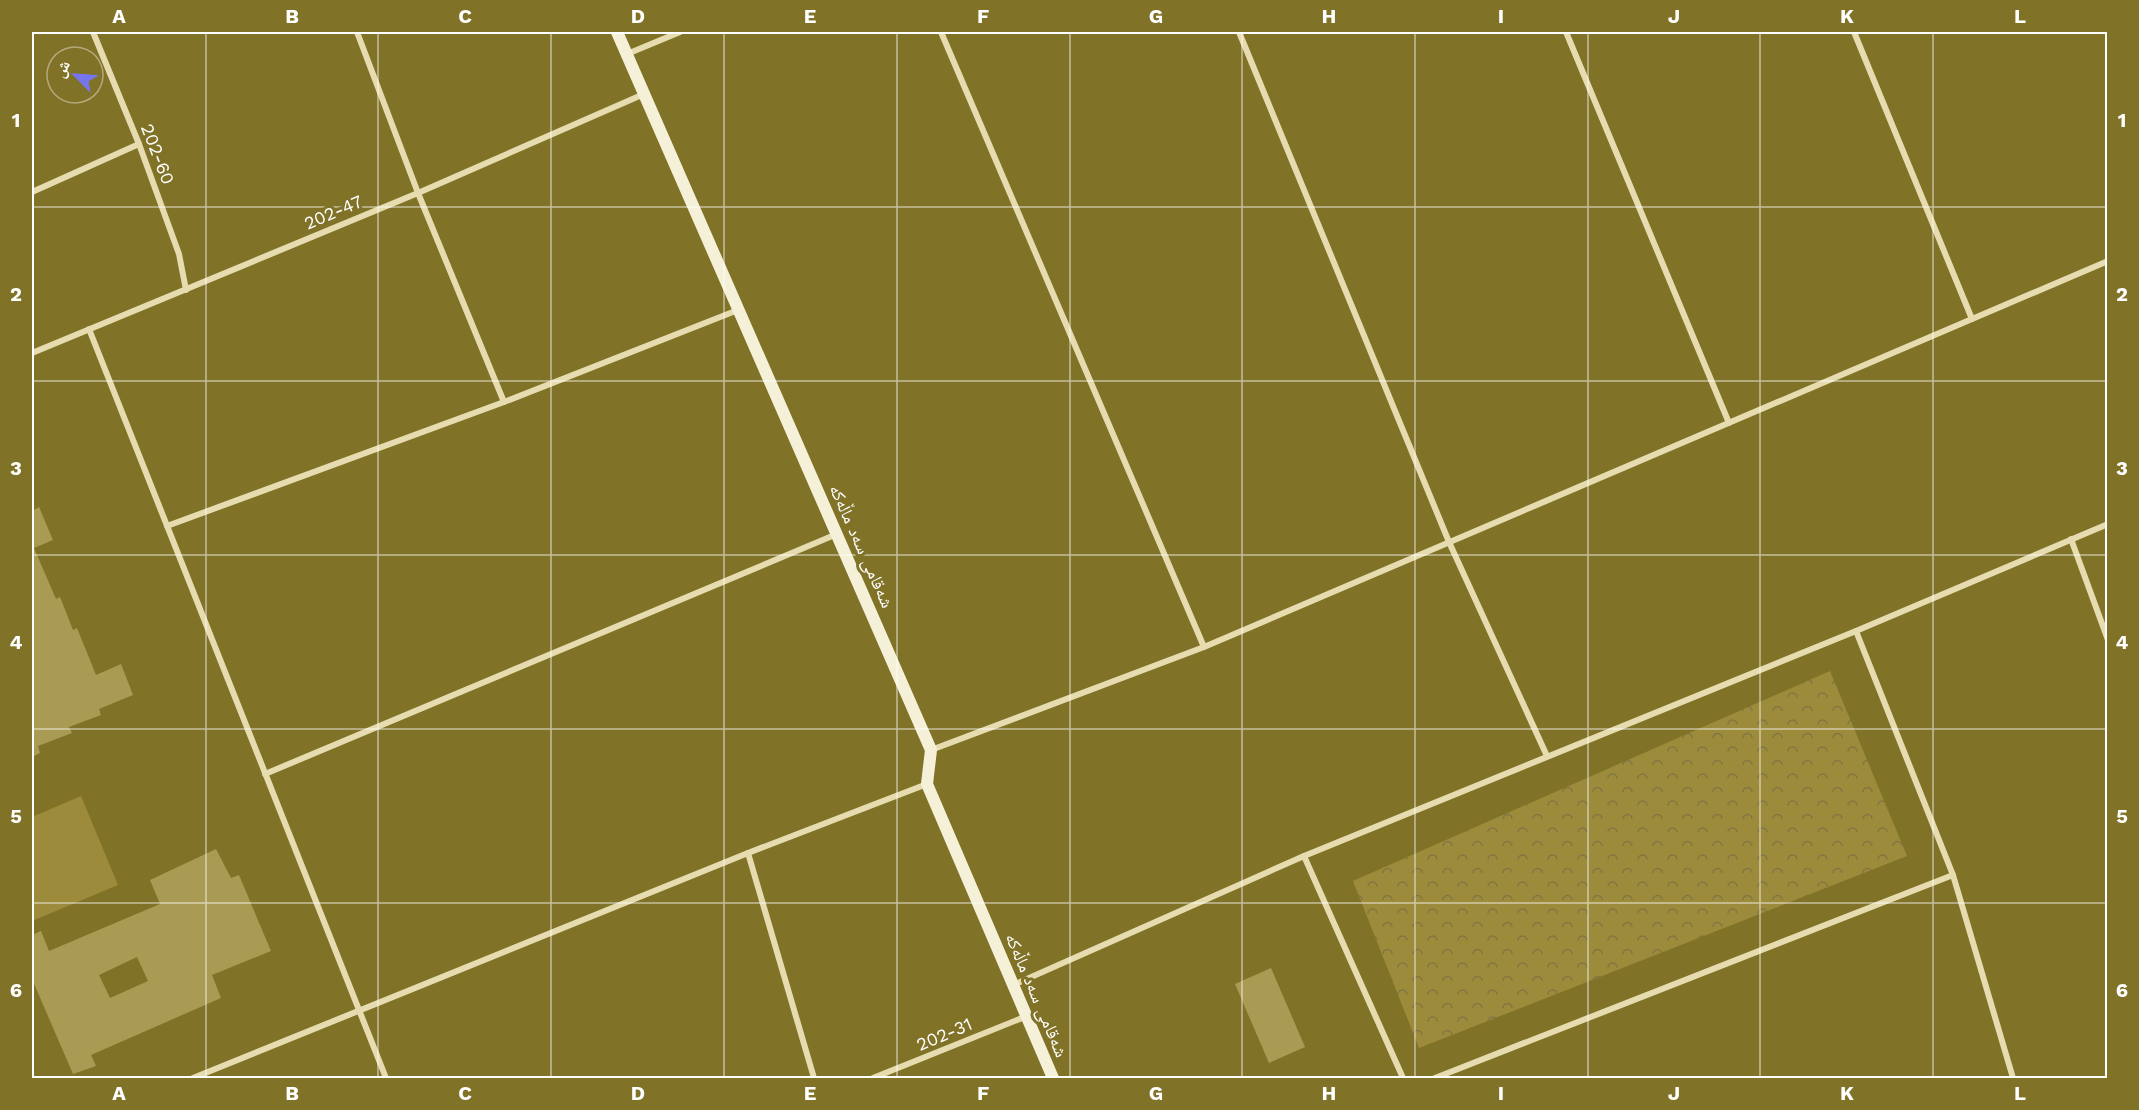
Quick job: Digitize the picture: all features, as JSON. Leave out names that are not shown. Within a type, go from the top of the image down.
[{"type":"street","name":"202-60","points":[[93,32],[139,144],[179,254],[186,290]]},
{"type":"street","points":[[357,32],[418,193],[504,402]]},
{"type":"street","name":"شەقامی سەد ماڵەکە","points":[[617,32],[931,750],[927,784],[1053,1078]]},
{"type":"street","points":[[627,54],[680,32]]},
{"type":"street","points":[[941,32],[1204,647]]},
{"type":"street","points":[[1239,32],[1449,542],[1546,756]]},
{"type":"street","points":[[1566,32],[1729,423]]},
{"type":"street","points":[[1854,32],[1972,319]]},
{"type":"street","name":"202-47","points":[[32,353],[418,193],[644,94]]},
{"type":"street","points":[[32,192],[139,144]]},
{"type":"street","points":[[931,750],[1204,647],[2108,261]]},
{"type":"street","points":[[167,526],[504,402],[738,310]]},
{"type":"street","points":[[89,329],[386,1078]]},
{"type":"street","points":[[1013,985],[1304,856],[1856,631],[2108,524]]},
{"type":"street","points":[[265,774],[837,534]]},
{"type":"street","points":[[2071,539],[2108,640]]},
{"type":"street","points":[[1856,631],[1953,875],[2013,1078]]},
{"type":"street","points":[[193,1078],[748,852],[927,784]]},
{"type":"street","points":[[748,852],[814,1078]]},
{"type":"street","points":[[1304,856],[1403,1078]]},
{"type":"street","points":[[1435,1078],[1953,875]]},
{"type":"street","name":"202-31","points":[[873,1078],[1027,1016]]},
{"type":"green space","points":[[1830,671],[1907,856],[1419,1048],[1353,881]]},
{"type":"green space","points":[[81,796],[118,885],[32,921],[32,817]]},
{"type":"building","points":[[39,507],[53,540],[34,548],[56,599],[60,597],[73,630],[77,628],[96,675],[121,664],[133,695],[99,709],[101,715],[69,727],[72,733],[38,746],[40,753],[32,757],[32,511]]},
{"type":"building","points":[[216,849],[231,878],[239,875],[271,951],[212,975],[221,998],[91,1055],[96,1066],[73,1074],[32,979],[32,935],[41,931],[49,951],[160,904],[150,880]],"holes":[[[137,957],[148,981],[110,998],[99,975]]]},
{"type":"building","points":[[1271,968],[1305,1047],[1269,1063],[1235,984]]}]
